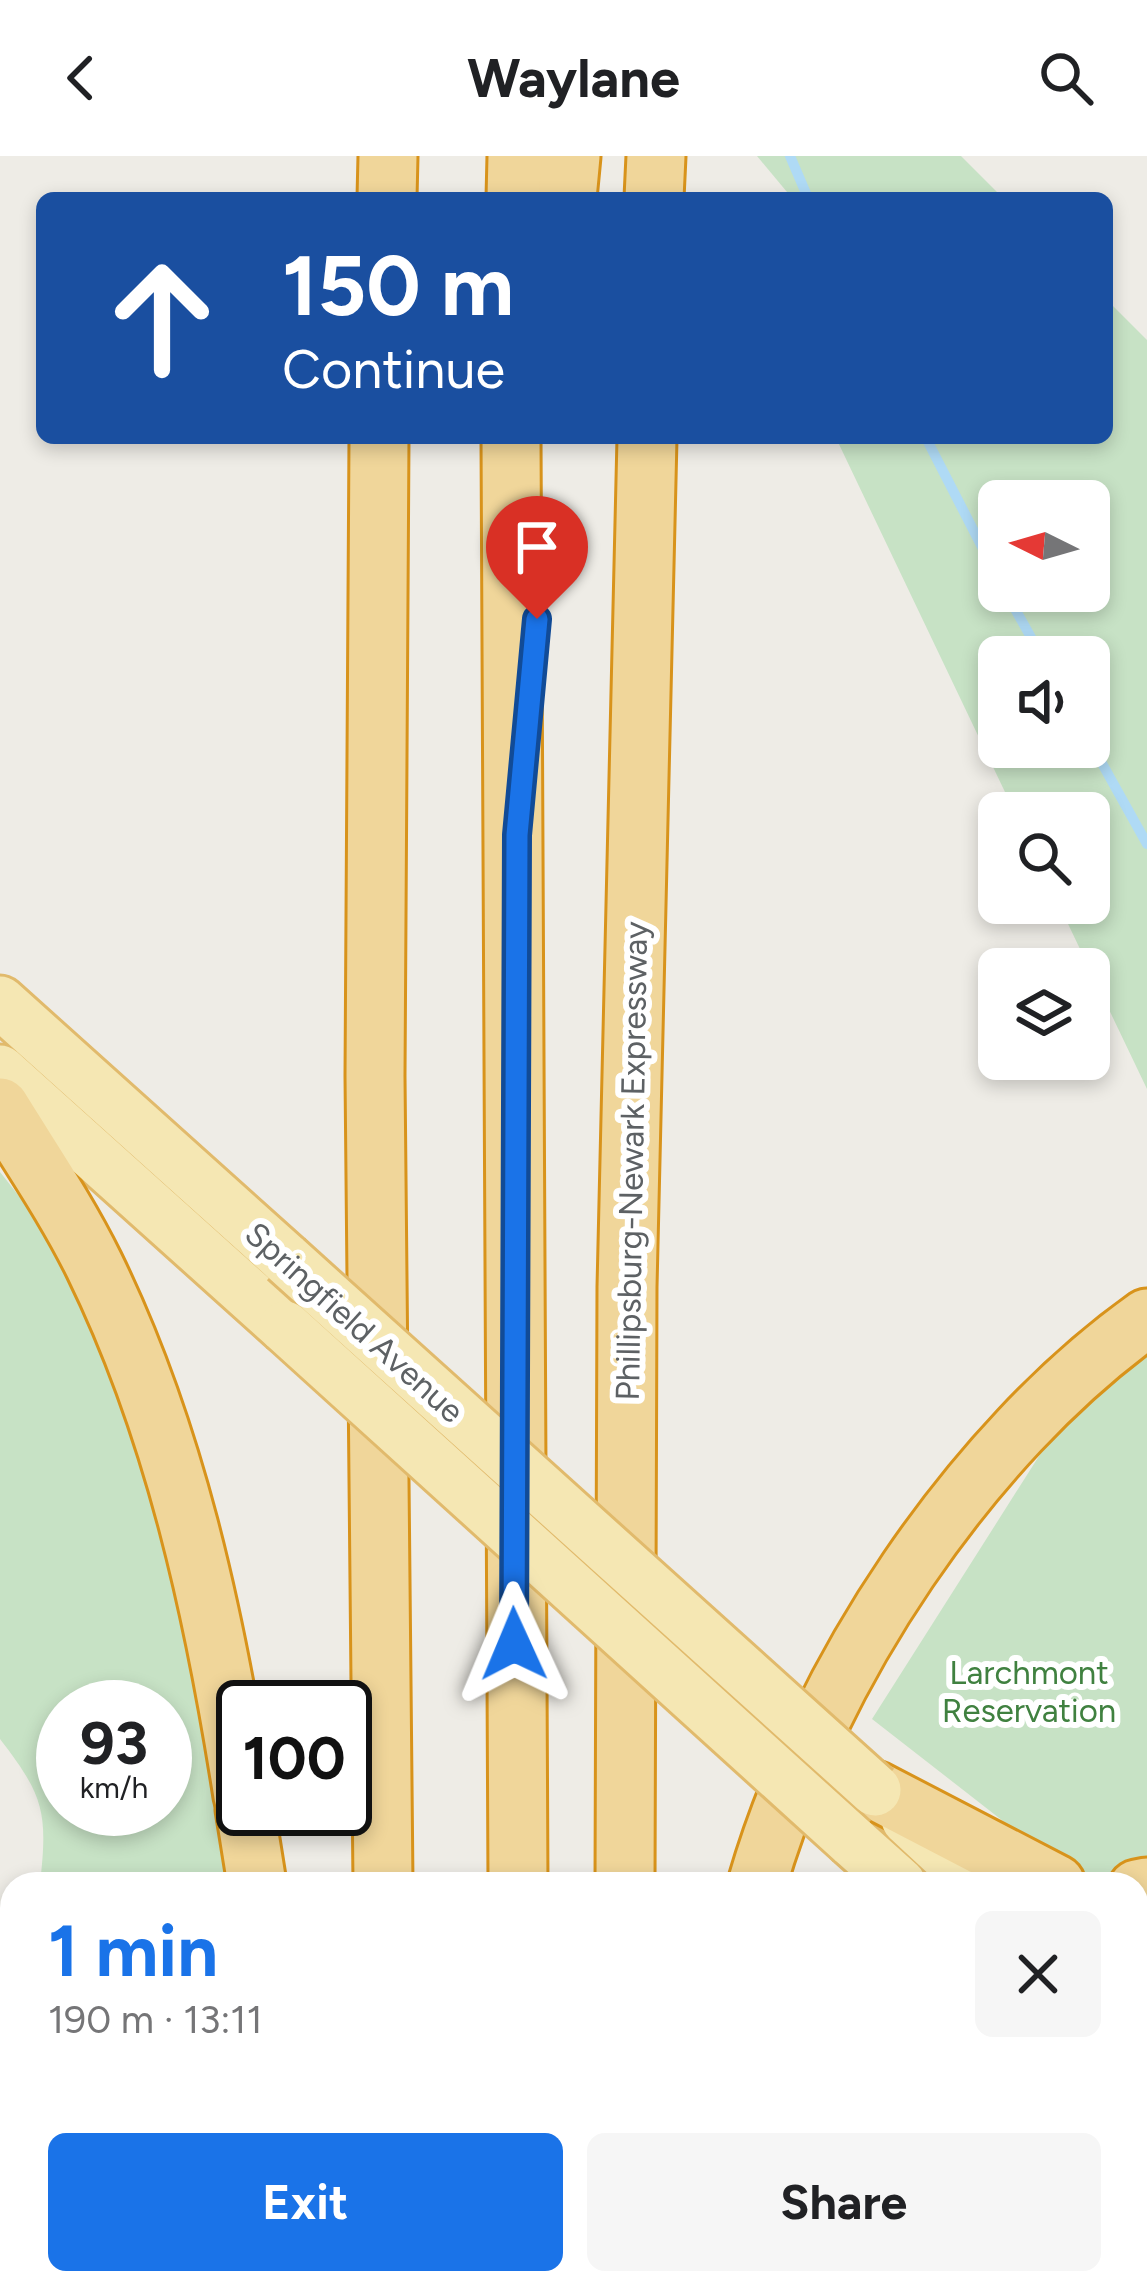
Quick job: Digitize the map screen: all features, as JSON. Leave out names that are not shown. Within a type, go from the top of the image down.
[{"type":"highway","points":[[387,192],[388,156]]},
{"type":"highway","points":[[516,192],[517,156]]},
{"type":"highway","points":[[568,192],[571,156]]},
{"type":"highway","points":[[654,192],[656,156]]},
{"type":"highway","points":[[379,444],[375,1168],[383,1872]]},
{"type":"highway","points":[[511,444],[508,578],[517,835],[513,1513],[518,1872]]},
{"type":"highway","points":[[517,835],[550,444]]},
{"type":"highway","name":"Phillipsburg-Newark Expressway","points":[[626,1872],[627,1287],[647,444]]},
{"type":"highway","points":[[0,1107],[69,1217],[139,1370],[200,1575],[220,1680]]},
{"type":"highway","points":[[762,1872],[808,1754],[905,1576],[989,1464],[1037,1413],[1147,1318]]},
{"type":"highway","points":[[875,1790],[1033,1872]]},
{"type":"highway","points":[[249,1836],[255,1872]]},
{"type":"main road","name":"Springfield Avenue","points":[[0,1002],[964,1872]]},
{"type":"main road","name":"Springfield Avenue","points":[[0,1071],[887,1872]]},
{"type":"green space","points":[[757,156],[961,156],[997,192],[787,192]]},
{"type":"green space","points":[[1113,306],[1147,340],[1147,1089],[1110,1012],[1110,948],[1080,948],[1068,924],[1110,924],[1110,792],[1005,792],[994,768],[1110,768],[1110,636],[978,636],[978,735],[839,444],[1113,444]]},
{"type":"green space","points":[[0,1172],[64,1253],[153,1491],[207,1734],[216,1836],[221,1836],[225,1872],[41,1872],[43,1836],[192,1836],[192,1680],[36,1680],[36,1796],[0,1739]]},
{"type":"green space","name":"Larchmont Reservation","points":[[1147,1286],[1147,1872],[1069,1872],[872,1719]]},
{"type":"waterway","points":[[790,156],[805,192]]},
{"type":"waterway","points":[[929,444],[978,539]]},
{"type":"waterway","points":[[1017,612],[1030,636]]},
{"type":"waterway","points":[[1105,768],[1147,844]]},
{"type":"route","points":[[514,1644],[517,835],[537,619]]}]
